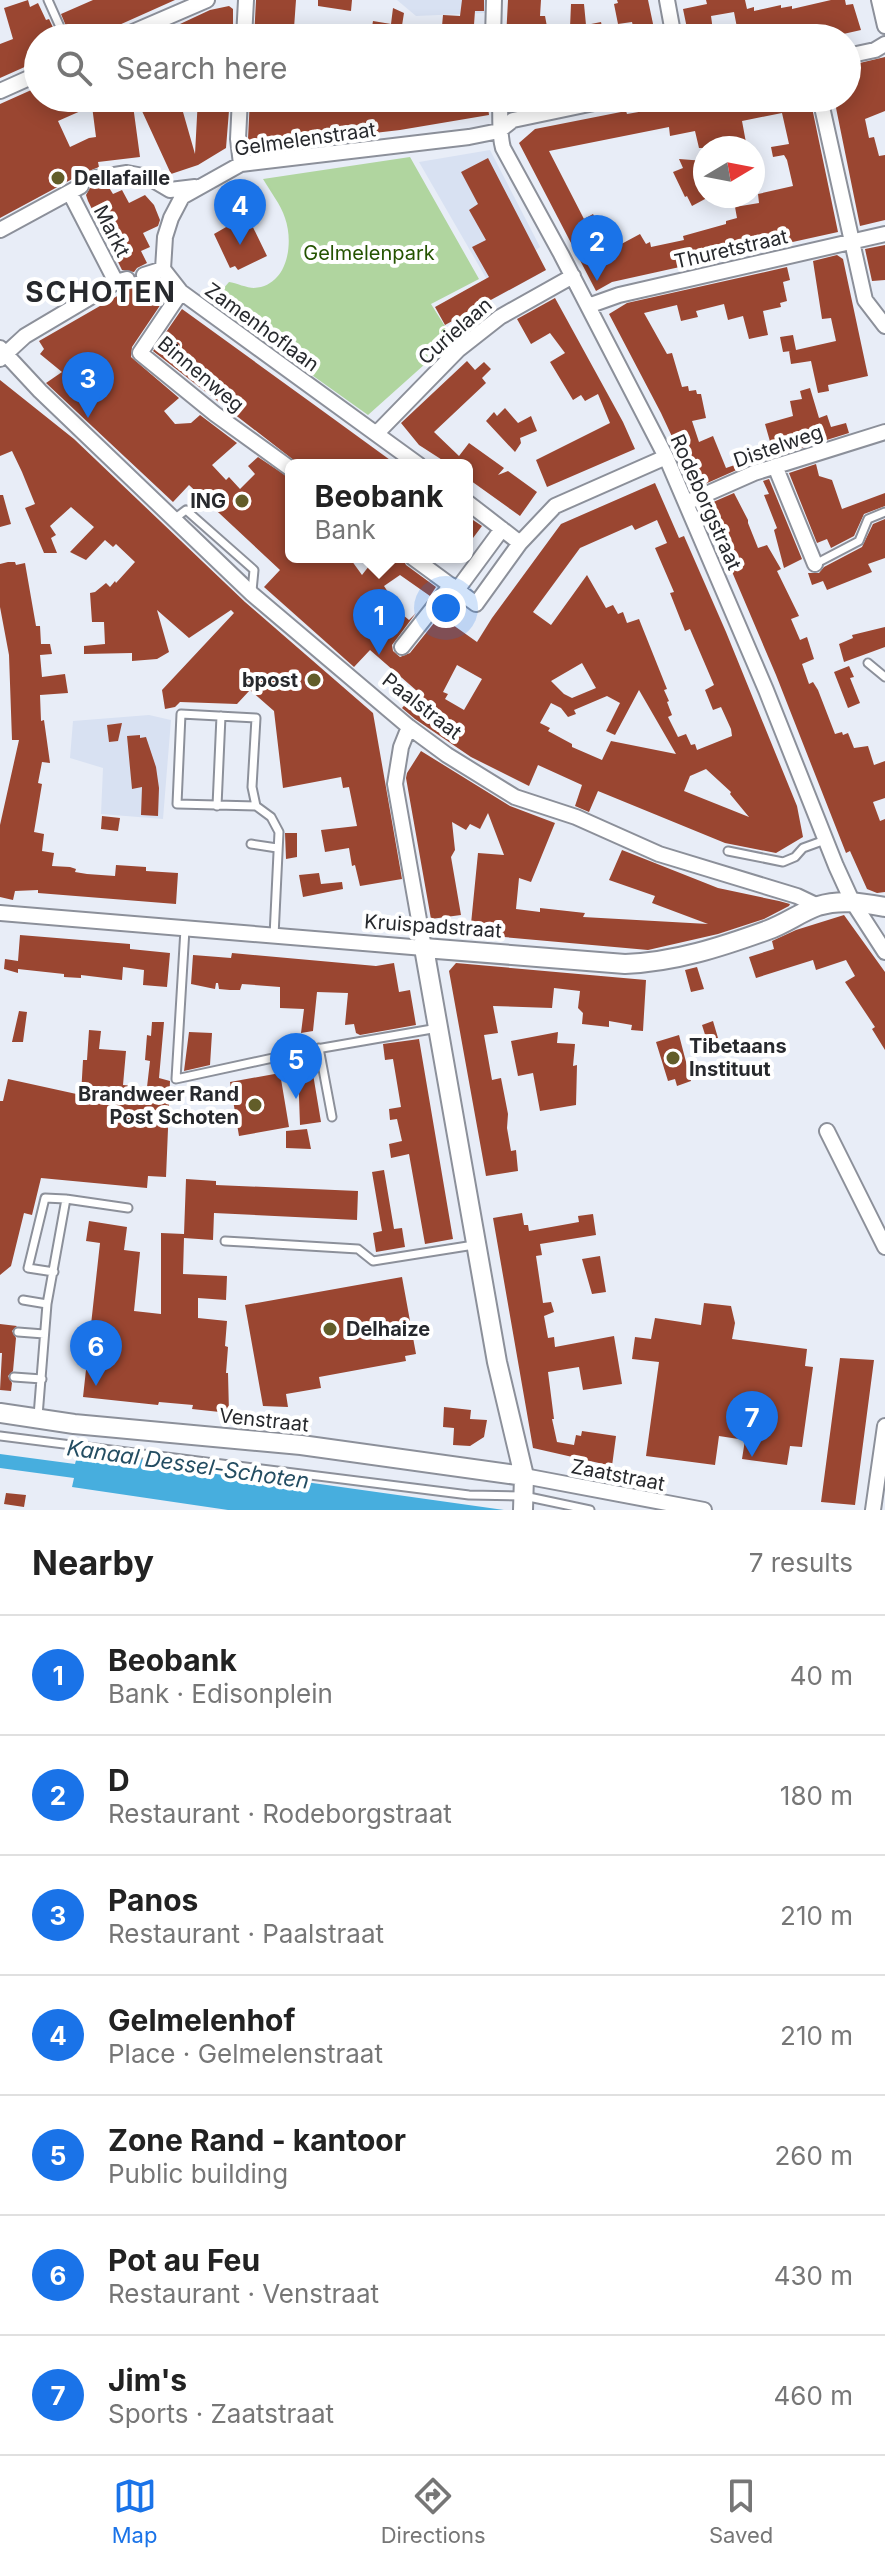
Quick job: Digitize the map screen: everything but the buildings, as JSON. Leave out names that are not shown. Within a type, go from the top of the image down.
[{"type":"street","points":[[151,24],[207,0]]},
{"type":"street","points":[[493,24],[494,0]]},
{"type":"street","points":[[667,0],[671,24]]},
{"type":"street","points":[[879,0],[885,26]]},
{"type":"street","points":[[245,24],[246,2]]},
{"type":"street","points":[[861,53],[885,44]]},
{"type":"street","points":[[0,91],[24,80]]},
{"type":"street","points":[[239,112],[241,164]]},
{"type":"street","points":[[499,131],[502,112]]},
{"type":"street","name":"Gelmelenstraat","points":[[196,187],[241,164],[499,131],[513,120],[551,112]]},
{"type":"street","points":[[823,112],[865,300],[885,326]]},
{"type":"street","name":"Rodeborgstraat","points":[[499,131],[503,148],[666,457],[766,690],[825,840],[852,901],[885,952]]},
{"type":"street","points":[[96,178],[127,173],[148,177],[170,190],[196,187]]},
{"type":"street","points":[[144,275],[163,269],[165,237],[171,218],[182,197],[196,187]]},
{"type":"street","name":"Markt","points":[[0,230],[76,189],[121,280],[1,353]]},
{"type":"street","name":"Thuretstraat","points":[[588,306],[619,295],[885,234]]},
{"type":"street","name":"Zamenhoflaan","points":[[163,269],[181,292],[411,459]]},
{"type":"street","name":"Curielaan","points":[[377,433],[458,350],[479,333],[529,299],[573,276]]},
{"type":"street","name":"Binnenweg","points":[[181,292],[140,353],[215,414],[285,465]]},
{"type":"street","name":"Paalstraat","points":[[1,353],[252,594],[409,727],[447,755],[515,797],[576,817],[659,854],[797,896],[818,906]]},
{"type":"street","name":"Distelweg","points":[[686,503],[775,466],[885,432]]},
{"type":"street","points":[[420,563],[476,604],[520,543],[555,506],[666,457]]},
{"type":"street","points":[[775,466],[815,564]]},
{"type":"street","points":[[473,507],[520,543]]},
{"type":"street","points":[[402,647],[502,529]]},
{"type":"street","points":[[409,727],[401,747],[395,784],[501,1385],[524,1476],[523,1504]]},
{"type":"street","points":[[852,901],[885,907]]},
{"type":"street","name":"Kruispadstraat","points":[[0,913],[625,964],[682,958],[782,925],[818,906],[852,901]]},
{"type":"street","points":[[827,1131],[885,1247]]},
{"type":"street","name":"Venstraat","points":[[0,1413],[74,1424],[301,1445],[524,1476]]},
{"type":"street","points":[[873,1510],[885,1426]]},
{"type":"street","name":"Zaatstraat","points":[[524,1476],[704,1510]]},
{"type":"lane","points":[[48,0],[59,24]]},
{"type":"lane","points":[[815,564],[859,541],[868,519],[885,512]]},
{"type":"lane","points":[[868,663],[885,677]]},
{"type":"lane","points":[[256,806],[252,787],[256,718],[181,714],[177,804],[256,806],[277,825],[274,936]]},
{"type":"lane","points":[[217,806],[221,716]]},
{"type":"lane","points":[[728,851],[783,862],[795,857],[803,848],[825,840]]},
{"type":"lane","points":[[251,844],[277,848]]},
{"type":"lane","points":[[185,929],[176,1079],[319,1048],[438,1028]]},
{"type":"lane","points":[[319,1048],[332,1117]]},
{"type":"lane","points":[[54,1272],[28,1268],[45,1198],[128,1208]]},
{"type":"lane","points":[[38,1417],[47,1304],[66,1199]]},
{"type":"lane","points":[[225,1241],[358,1249],[373,1261],[477,1245]]},
{"type":"lane","points":[[23,1300],[47,1304]]},
{"type":"lane","points":[[18,1332],[44,1334]]},
{"type":"lane","points":[[14,1377],[42,1379]]},
{"type":"lane","points":[[0,1436],[590,1510]]},
{"type":"shaded area","points":[[397,0],[485,0],[485,13],[416,16]]},
{"type":"shaded area","points":[[490,150],[540,247],[535,251],[546,270],[497,297],[419,162]]},
{"type":"shaded area","points":[[149,715],[171,720],[163,819],[101,814],[103,768],[70,758],[73,721]]},
{"type":"green space","name":"Gelmelenpark","points":[[410,157],[479,279],[431,304],[453,339],[368,415],[211,303],[229,282],[251,288],[265,285],[274,280],[286,262],[288,228],[278,203],[263,179]]},
{"type":"water","points":[[78,1453],[101,1453],[504,1510],[228,1510],[72,1487],[74,1478],[0,1468],[0,1454],[75,1464]]},
{"type":"place","name":"Dellafaille","points":[[58,178]]},
{"type":"place","name":"Gelmelenhof","points":[[240,245]]},
{"type":"place","name":"D","points":[[597,281]]},
{"type":"place","name":"Panos","points":[[88,418]]},
{"type":"place","name":"ING","points":[[242,501]]},
{"type":"place","name":"Beobank","points":[[379,655]]},
{"type":"place","name":"bpost","points":[[314,680]]},
{"type":"place","name":"Tibetaans Instituut","points":[[673,1058]]},
{"type":"place","name":"Zone Rand - kantoor","points":[[296,1099]]},
{"type":"place","name":"Brandweer Rand Post Schoten","points":[[255,1105]]},
{"type":"place","name":"Delhaize","points":[[330,1329]]},
{"type":"place","name":"Pot au Feu","points":[[96,1386]]},
{"type":"place","name":"Jim's","points":[[752,1457]]},
{"type":"district","name":"SCHOTEN","points":[[101,292]]},
{"type":"water label","name":"Kanaal Dessel-Schoten","points":[[188,1464]]}]
